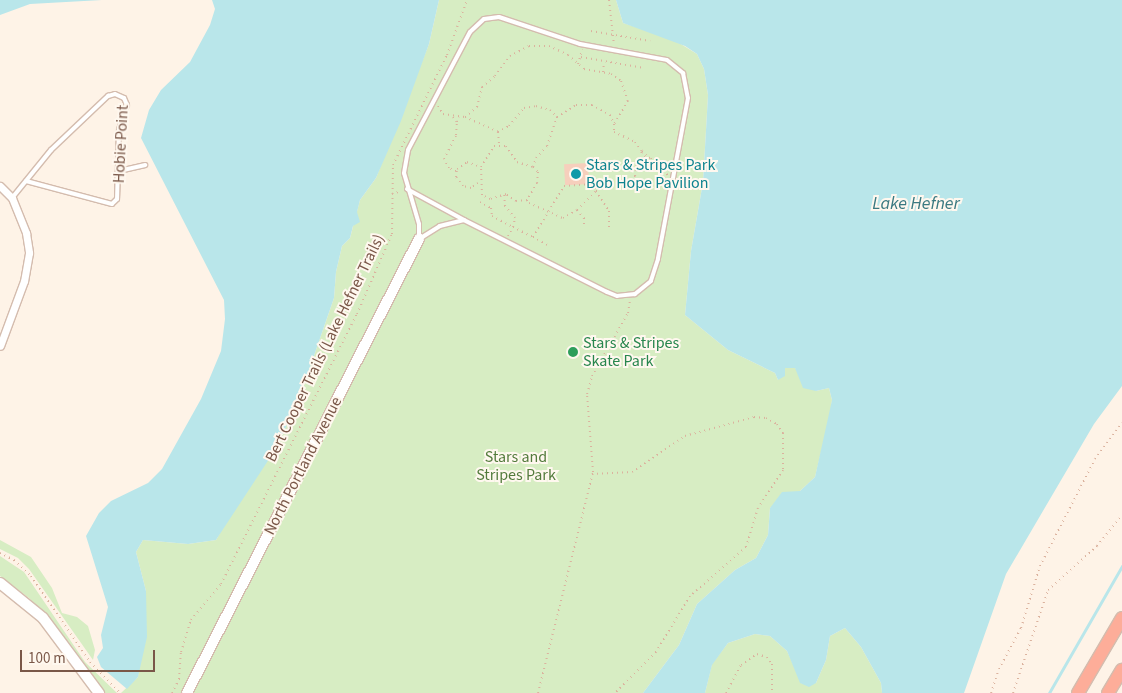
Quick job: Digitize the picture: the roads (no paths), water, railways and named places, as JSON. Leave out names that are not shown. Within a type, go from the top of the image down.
[{"type":"highway","points":[[1078,693],[1122,618]]},
{"type":"highway","points":[[1108,693],[1122,670]]},
{"type":"street","points":[[0,186],[12,198],[26,233],[28,254],[18,298],[0,346]]},
{"type":"street","name":"North Portland Avenue","points":[[187,693],[419,239]]},
{"type":"street","points":[[0,584],[43,618],[99,693]]},
{"type":"lane","points":[[408,189],[464,220],[607,292],[629,296],[647,286],[655,271],[688,98],[683,73],[667,60],[583,45],[508,20],[484,19],[470,32],[408,150],[404,163],[408,189],[419,224],[419,239]]},
{"type":"lane","name":"Hobie Point","points":[[12,198],[51,150],[108,96],[115,94],[124,98],[126,105],[120,129],[120,171],[117,199],[112,204],[26,181]]},
{"type":"lane","points":[[120,171],[146,165]]},
{"type":"lane","points":[[419,239],[440,226],[464,220]]},
{"type":"water","points":[[0,0],[102,0],[30,4],[0,15]]},
{"type":"water","points":[[212,0],[439,0],[429,44],[401,121],[376,178],[360,200],[357,212],[360,222],[353,226],[350,238],[342,246],[336,272],[334,298],[301,393],[277,447],[216,540],[188,544],[143,540],[136,552],[146,591],[147,637],[138,677],[127,689],[101,667],[97,657],[103,648],[101,635],[108,607],[86,536],[99,513],[111,501],[148,483],[162,469],[201,399],[221,351],[225,319],[224,300],[141,138],[149,110],[161,90],[190,62],[210,25],[215,9]]},
{"type":"water","name":"Lake Hefner","points":[[616,0],[1122,0],[1122,386],[1094,424],[1006,574],[964,693],[882,693],[881,683],[861,647],[845,628],[830,636],[826,660],[816,683],[809,687],[800,683],[787,651],[770,636],[755,634],[728,643],[712,665],[705,693],[643,693],[679,645],[697,604],[735,570],[756,558],[768,535],[770,508],[782,492],[800,491],[815,477],[832,400],[829,388],[816,391],[803,388],[795,368],[785,368],[785,376],[778,380],[775,373],[728,350],[685,315],[691,251],[703,182],[708,95],[704,69],[697,54],[685,46],[623,23]]},
{"type":"waterway","points":[[1049,693],[1122,566]]},
{"type":"place","name":"Stars & Stripes Park Bob Hope Pavilion","points":[[576,174]]},
{"type":"place","name":"Stars & Stripes Skate Park","points":[[573,352]]},
{"type":"park label","name":"Stars and Stripes Park","points":[[516,466]]}]
